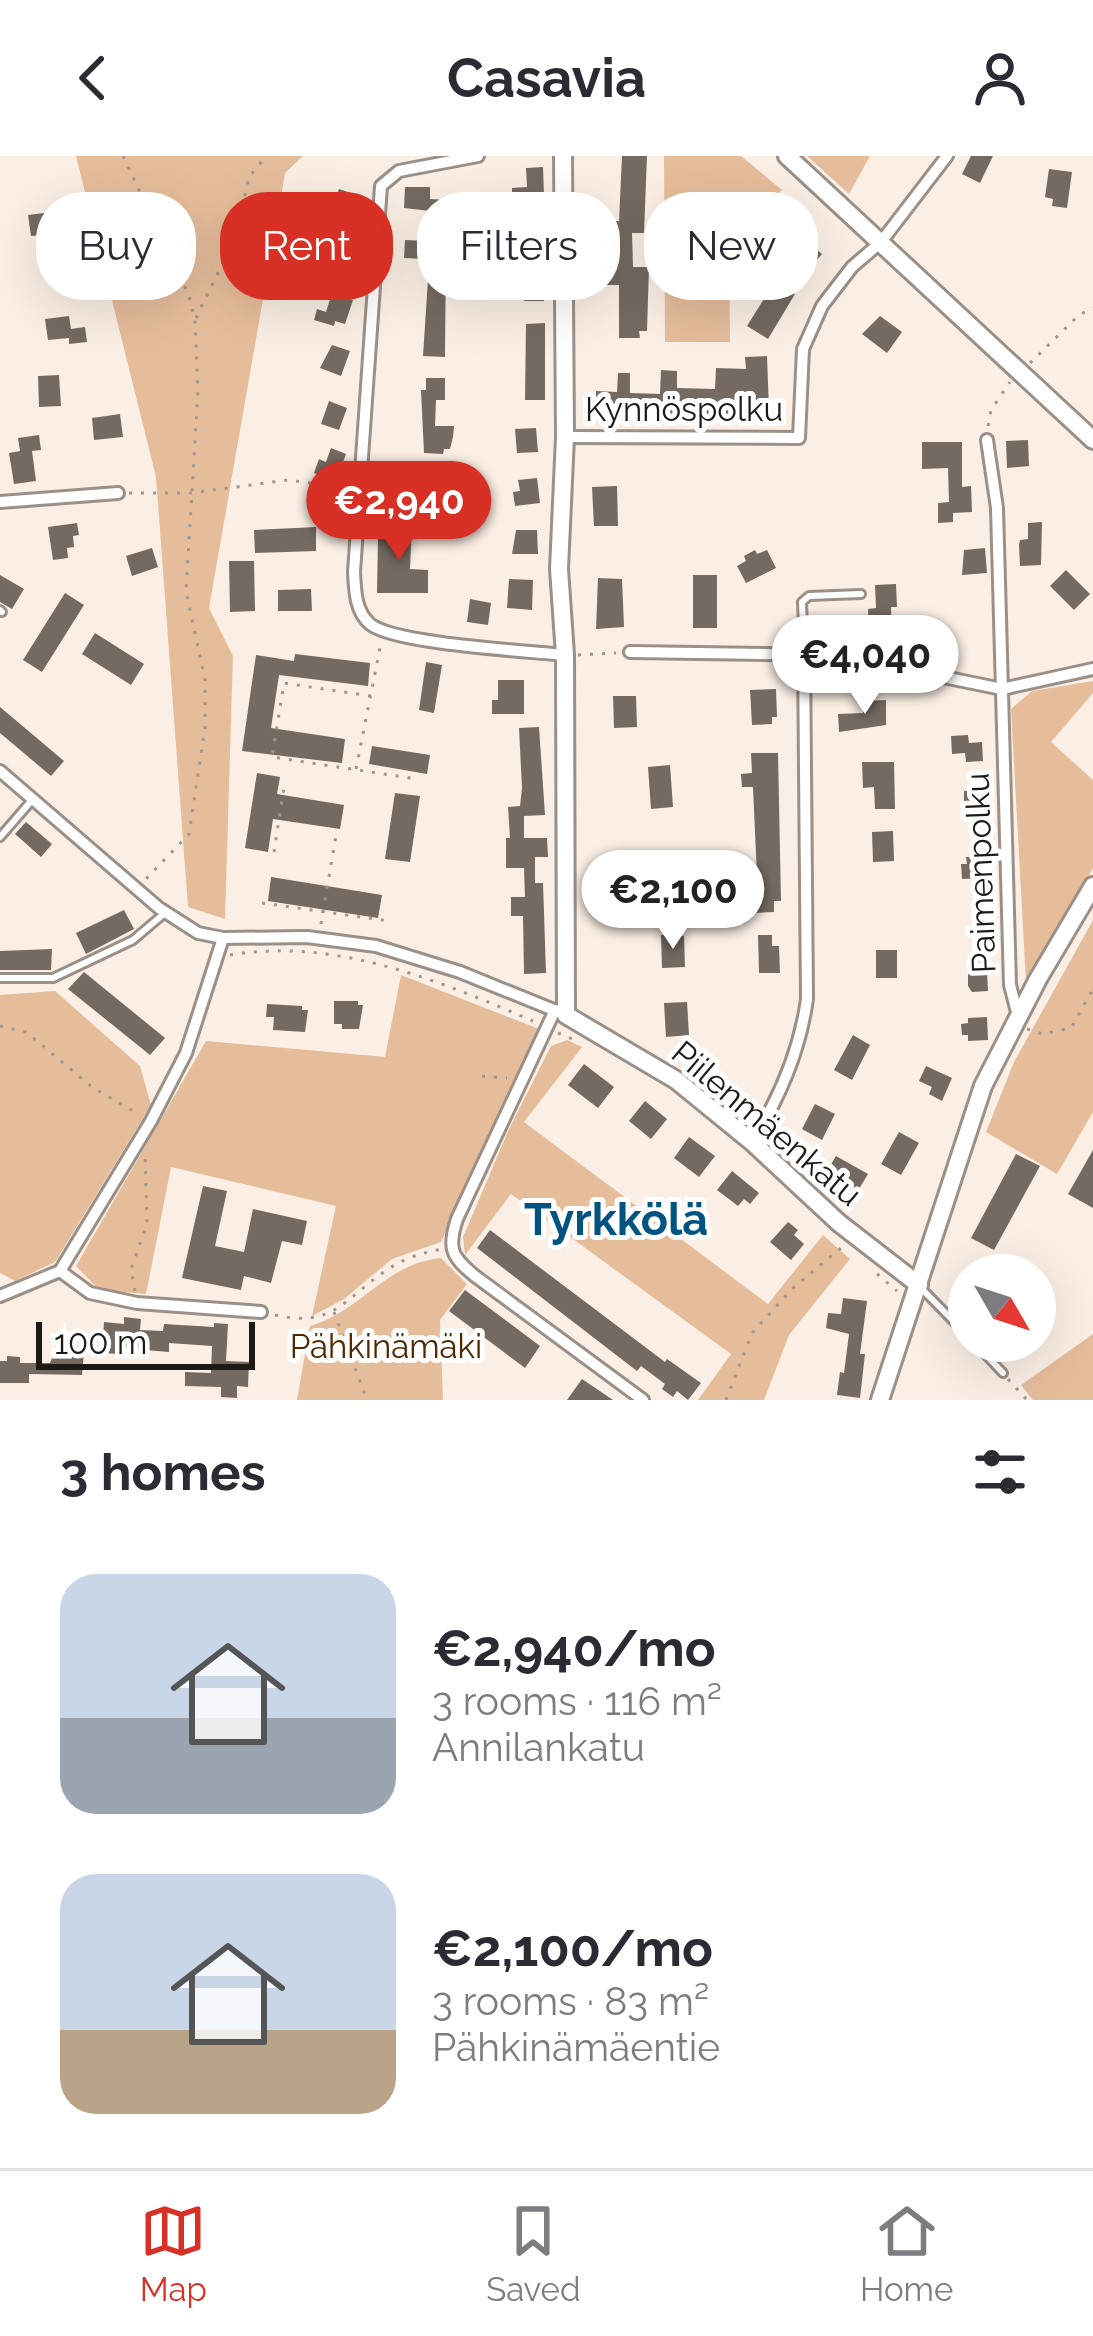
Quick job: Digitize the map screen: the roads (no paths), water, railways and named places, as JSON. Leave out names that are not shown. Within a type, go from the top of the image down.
[{"type":"street","points":[[478,156],[399,171],[381,186],[356,601],[371,625],[400,636],[571,655]]},
{"type":"street","points":[[563,156],[565,437],[559,569],[571,655],[560,1013],[547,1027],[521,1079],[457,1219],[450,1247],[475,1276],[643,1400]]},
{"type":"street","points":[[787,156],[1093,440]]},
{"type":"street","points":[[881,242],[947,156]]},
{"type":"street","name":"Kynnöspolku","points":[[565,437],[799,438],[803,349],[814,322],[852,267],[881,242]]},
{"type":"street","name":"Paimenpolku","points":[[987,440],[997,508],[1010,985],[1022,1022]]},
{"type":"street","points":[[0,502],[118,493]]},
{"type":"street","points":[[630,652],[804,652],[872,661],[1002,689],[1093,669]]},
{"type":"street","points":[[752,1142],[790,1066],[806,999],[804,652]]},
{"type":"street","points":[[0,771],[166,912],[198,933],[223,938],[186,1053],[139,1142],[60,1271],[0,1296]]},
{"type":"street","points":[[880,1400],[983,1086],[1093,886]]},
{"type":"street","name":"Piilenmäenkatu","points":[[223,938],[318,938],[398,952],[560,1013],[676,1080],[752,1142],[916,1294]]},
{"type":"street","points":[[60,1271],[90,1293],[137,1304],[261,1312]]},
{"type":"lane","points":[[804,652],[802,602],[809,596],[860,594]]},
{"type":"lane","points":[[0,837],[33,800]]},
{"type":"lane","points":[[0,978],[52,977],[133,940],[166,912]]},
{"type":"lane","points":[[916,1294],[948,1320]]},
{"type":"lane","points":[[993,1362],[1003,1373]]},
{"type":"district","name":"Tyrkkölä","points":[[616,1219]]},
{"type":"park label","name":"Pähkinämäki","points":[[386,1346]]}]
